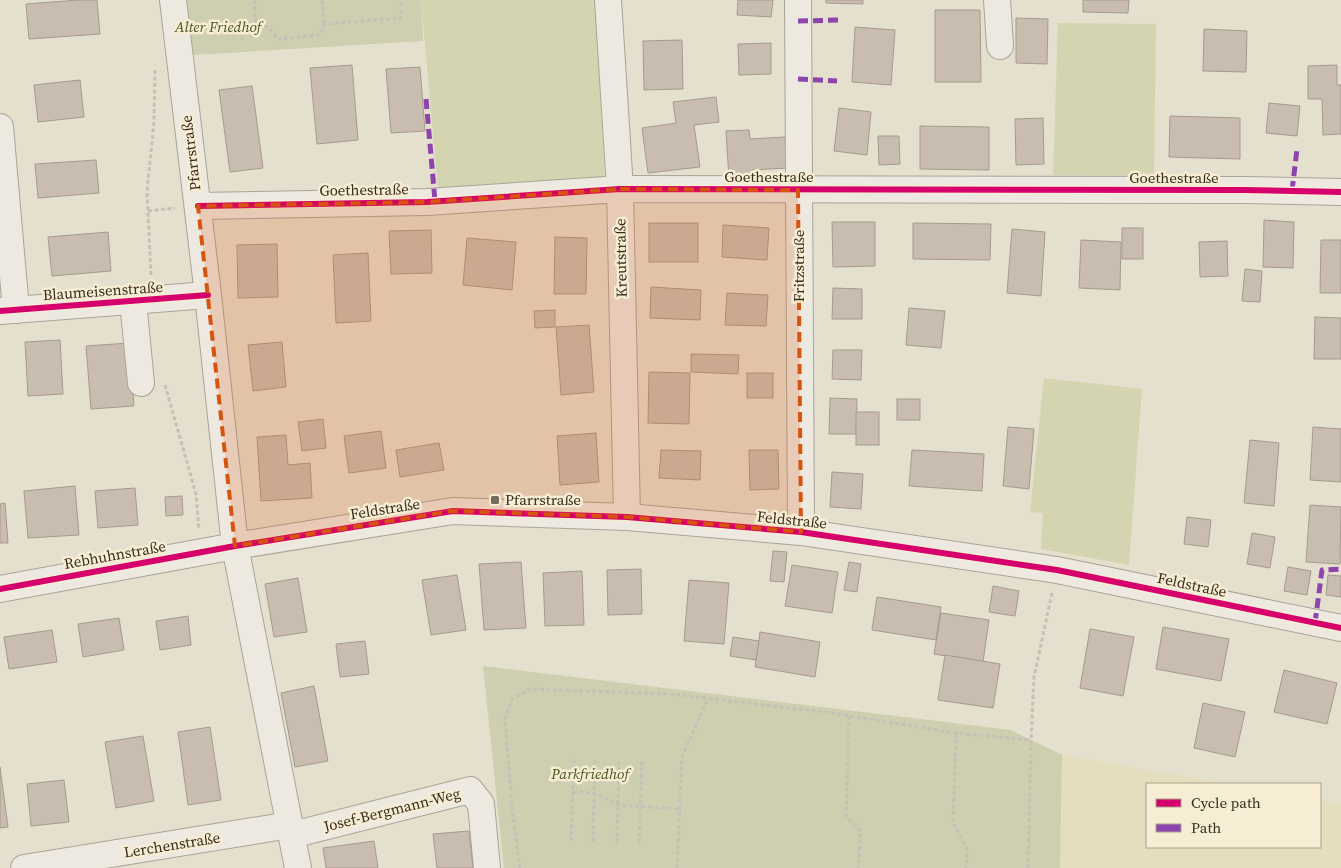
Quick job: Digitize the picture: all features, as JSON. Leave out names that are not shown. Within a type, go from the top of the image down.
[{"type":"street","name":"Pfarrstraße","points":[[173,0],[198,206],[235,546],[298,868]]},
{"type":"street","name":"Kreutstraße","points":[[608,0],[620,189],[627,517]]},
{"type":"street","name":"Fritzstraße","points":[[798,0],[801,532]]},
{"type":"street","points":[[997,0],[1000,46]]},
{"type":"street","points":[[0,127],[8,310]]},
{"type":"street","name":"Goethestraße","points":[[198,206],[427,202],[620,189],[1243,190],[1341,192]]},
{"type":"street","name":"Blaumeisenstraße","points":[[8,310],[208,295]]},
{"type":"street","points":[[133,301],[142,383]]},
{"type":"street","name":"Feldstraße","points":[[235,546],[453,511],[627,517],[801,532],[1057,570],[1341,628]]},
{"type":"street","name":"Rebhuhnstraße","points":[[0,589],[235,546]]},
{"type":"street","name":"Josef-Bergmann-Weg","points":[[291,830],[470,790],[481,804],[487,868]]},
{"type":"street","name":"Lerchenstraße","points":[[24,868],[85,864],[291,830]]},
{"type":"path","points":[[254,0],[256,24]]},
{"type":"path","points":[[242,40],[242,34],[252,24],[268,26],[274,32],[276,39],[320,35],[324,24],[322,0]]},
{"type":"path","points":[[324,24],[401,18],[401,0]]},
{"type":"path","points":[[1028,868],[1030,740],[1034,677],[1057,570]]},
{"type":"path","points":[[520,868],[512,808],[505,718],[512,699],[531,689],[670,694],[849,716],[956,733],[1030,740]]},
{"type":"path","points":[[677,868],[682,758],[708,698]]},
{"type":"path","points":[[849,716],[846,816],[861,831],[858,868]]},
{"type":"path","points":[[956,733],[953,823],[967,849],[966,868]]},
{"type":"path","points":[[571,841],[574,759]]},
{"type":"path","points":[[592,842],[595,760]]},
{"type":"path","points":[[640,843],[642,761]]},
{"type":"path","points":[[617,843],[619,762]]},
{"type":"path","points":[[573,792],[594,793],[618,805],[680,809]]},
{"type":"highlighted area","points":[[620,189],[798,190],[801,532],[627,517],[453,511],[235,546],[198,206],[427,202]]},
{"type":"shaded area","points":[[1062,755],[1222,783],[1146,783],[1146,848],[1321,848],[1321,801],[1341,804],[1341,868],[1060,868]]},
{"type":"green space","name":"Alter Friedhof","points":[[187,0],[421,0],[423,41],[193,55]]},
{"type":"green space","points":[[421,0],[595,0],[605,182],[438,190]]},
{"type":"green space","points":[[1058,23],[1156,24],[1154,176],[1053,175]]},
{"type":"green space","points":[[1044,378],[1142,389],[1129,565],[1041,549],[1043,513],[1030,512]]},
{"type":"green space","name":"Parkfriedhof","points":[[483,666],[1011,730],[1062,755],[1060,868],[504,868]]},
{"type":"building","points":[[97,0],[100,34],[29,39],[26,4]]},
{"type":"building","points":[[738,0],[773,0],[771,17],[737,15]]},
{"type":"building","points":[[826,0],[863,0],[863,4],[826,3]]},
{"type":"building","points":[[1083,0],[1129,0],[1128,13],[1083,12]]},
{"type":"building","points":[[935,10],[980,10],[981,82],[935,82]]},
{"type":"building","points":[[1016,18],[1048,19],[1047,64],[1016,63]]},
{"type":"building","points":[[855,27],[895,30],[891,85],[852,82]]},
{"type":"building","points":[[1204,29],[1247,31],[1246,72],[1203,71]]},
{"type":"building","points":[[682,40],[683,89],[644,90],[643,41]]},
{"type":"building","points":[[771,43],[771,74],[739,75],[738,44]]},
{"type":"building","points":[[352,65],[358,140],[317,144],[310,68]]},
{"type":"building","points":[[1337,65],[1337,85],[1341,85],[1341,134],[1323,135],[1322,99],[1308,99],[1308,66]]},
{"type":"building","points":[[420,67],[425,131],[391,133],[386,69]]},
{"type":"building","points":[[80,80],[84,117],[38,122],[34,85]]},
{"type":"building","points":[[252,86],[263,168],[230,172],[219,90]]},
{"type":"building","points":[[716,97],[719,122],[694,125],[700,167],[648,173],[642,128],[676,123],[673,102]]},
{"type":"building","points":[[1269,103],[1300,106],[1297,136],[1266,133]]},
{"type":"building","points":[[839,108],[871,112],[867,155],[834,151]]},
{"type":"building","points":[[1170,116],[1240,118],[1240,159],[1169,157]]},
{"type":"building","points":[[1043,118],[1044,164],[1016,165],[1015,119]]},
{"type":"building","points":[[920,126],[989,127],[989,170],[920,169]]},
{"type":"building","points":[[749,130],[750,139],[785,137],[787,168],[752,170],[752,177],[729,179],[726,131]]},
{"type":"building","points":[[878,136],[899,136],[900,164],[879,165]]},
{"type":"building","points":[[96,160],[99,193],[38,198],[35,164]]},
{"type":"building","points":[[1264,220],[1294,222],[1293,268],[1263,267]]},
{"type":"building","points":[[832,222],[875,222],[875,266],[833,267]]},
{"type":"building","points":[[649,223],[698,223],[698,262],[649,262]]},
{"type":"building","points":[[913,223],[991,224],[990,260],[913,259]]},
{"type":"building","points":[[723,225],[769,228],[767,260],[722,257]]},
{"type":"building","points":[[1122,228],[1143,228],[1143,259],[1122,259]]},
{"type":"building","points":[[1012,229],[1045,232],[1041,296],[1007,293]]},
{"type":"building","points":[[431,230],[432,273],[391,274],[389,231]]},
{"type":"building","points":[[108,232],[111,271],[52,276],[48,237]]},
{"type":"building","points":[[555,237],[587,238],[586,294],[554,294]]},
{"type":"building","points":[[467,238],[516,242],[512,290],[463,285]]},
{"type":"building","points":[[1081,240],[1121,242],[1120,290],[1079,288]]},
{"type":"building","points":[[1321,240],[1341,240],[1341,293],[1320,293]]},
{"type":"building","points":[[1227,241],[1228,276],[1200,277],[1199,242]]},
{"type":"building","points":[[277,244],[278,297],[238,298],[237,245]]},
{"type":"building","points":[[368,253],[371,321],[336,323],[333,255]]},
{"type":"building","points":[[1245,269],[1262,271],[1260,302],[1242,301]]},
{"type":"building","points":[[651,287],[701,290],[700,320],[650,318]]},
{"type":"building","points":[[833,288],[862,289],[862,319],[832,319]]},
{"type":"building","points":[[727,293],[768,295],[766,326],[725,325]]},
{"type":"building","points":[[909,308],[945,311],[941,348],[906,345]]},
{"type":"building","points":[[555,310],[555,327],[535,328],[534,311]]},
{"type":"building","points":[[1315,317],[1341,318],[1341,359],[1314,359]]},
{"type":"building","points":[[589,325],[594,392],[561,395],[556,327]]},
{"type":"building","points":[[60,340],[63,394],[28,396],[25,342]]},
{"type":"building","points":[[282,342],[286,387],[253,391],[248,345]]},
{"type":"building","points":[[129,343],[134,406],[91,409],[86,346]]},
{"type":"building","points":[[833,350],[862,350],[861,380],[832,379]]},
{"type":"building","points":[[691,354],[739,355],[738,374],[691,372]]},
{"type":"building","points":[[649,372],[690,373],[689,424],[648,423]]},
{"type":"building","points":[[747,373],[773,373],[773,398],[747,398]]},
{"type":"building","points":[[830,398],[857,399],[856,434],[829,434]]},
{"type":"building","points":[[897,399],[920,399],[920,420],[897,420]]},
{"type":"building","points":[[856,412],[879,412],[879,445],[856,445]]},
{"type":"building","points":[[323,419],[326,448],[302,451],[298,422]]},
{"type":"building","points":[[1008,427],[1034,429],[1029,489],[1003,486]]},
{"type":"building","points":[[1313,427],[1341,429],[1341,482],[1310,480]]},
{"type":"building","points":[[381,431],[386,468],[349,473],[344,436]]},
{"type":"building","points":[[596,433],[599,482],[560,485],[557,436]]},
{"type":"building","points":[[286,435],[288,465],[310,463],[312,498],[261,501],[257,437]]},
{"type":"building","points":[[1250,440],[1279,443],[1274,506],[1244,503]]},
{"type":"building","points":[[439,443],[444,470],[400,477],[396,450]]},
{"type":"building","points":[[661,450],[701,451],[700,480],[659,478]]},
{"type":"building","points":[[749,450],[778,450],[779,489],[750,490]]},
{"type":"building","points":[[912,450],[984,454],[982,491],[909,486]]},
{"type":"building","points":[[832,472],[863,474],[861,509],[830,507]]},
{"type":"building","points":[[75,486],[79,535],[28,538],[24,491]]},
{"type":"building","points":[[135,488],[138,525],[98,528],[95,491]]},
{"type":"building","points":[[182,496],[183,515],[166,516],[165,497]]},
{"type":"building","points":[[5,503],[8,543],[0,543],[0,504]]},
{"type":"building","points":[[1310,505],[1341,507],[1340,564],[1306,562]]},
{"type":"building","points":[[1187,517],[1211,520],[1208,547],[1184,544]]},
{"type":"building","points":[[1252,533],[1275,537],[1270,568],[1247,564]]},
{"type":"building","points":[[773,551],[787,552],[784,582],[770,581]]},
{"type":"building","points":[[521,562],[526,628],[484,630],[479,564]]},
{"type":"building","points":[[849,562],[861,564],[857,592],[844,590]]},
{"type":"building","points":[[792,565],[838,572],[832,613],[785,606]]},
{"type":"building","points":[[1288,567],[1311,571],[1307,595],[1284,591]]},
{"type":"building","points":[[641,569],[642,614],[608,615],[607,570]]},
{"type":"building","points":[[582,571],[584,625],[545,626],[543,573]]},
{"type":"building","points":[[457,575],[466,630],[431,635],[422,580]]},
{"type":"building","points":[[1328,575],[1341,576],[1341,597],[1326,595]]},
{"type":"building","points":[[298,578],[307,632],[274,637],[265,584]]},
{"type":"building","points":[[689,580],[729,583],[724,644],[684,641]]},
{"type":"building","points":[[993,586],[1019,591],[1015,616],[989,612]]},
{"type":"building","points":[[877,597],[941,607],[936,640],[872,630]]},
{"type":"building","points":[[941,613],[989,620],[983,662],[934,654]]},
{"type":"building","points":[[188,616],[191,645],[160,650],[156,621]]},
{"type":"building","points":[[119,618],[124,650],[83,657],[78,624]]},
{"type":"building","points":[[1163,627],[1229,639],[1221,681],[1156,669]]},
{"type":"building","points":[[1090,629],[1134,637],[1123,696],[1080,688]]},
{"type":"building","points":[[52,630],[57,662],[9,669],[4,637]]},
{"type":"building","points":[[760,632],[820,642],[815,677],[755,667]]},
{"type":"building","points":[[733,637],[759,641],[756,660],[730,656]]},
{"type":"building","points":[[365,641],[369,674],[340,677],[336,644]]},
{"type":"building","points":[[945,655],[1000,664],[993,708],[938,700]]},
{"type":"building","points":[[1284,670],[1337,683],[1327,724],[1274,712]]},
{"type":"building","points":[[314,686],[328,761],[295,767],[281,693]]},
{"type":"building","points":[[1203,703],[1245,712],[1235,757],[1194,748]]},
{"type":"building","points":[[210,727],[221,800],[188,805],[178,732]]},
{"type":"building","points":[[143,736],[154,801],[116,808],[105,742]]},
{"type":"building","points":[[0,767],[8,827],[0,828]]},
{"type":"building","points":[[64,780],[69,822],[31,826],[27,784]]},
{"type":"building","points":[[469,831],[473,868],[437,868],[433,834]]},
{"type":"building","points":[[374,841],[378,868],[326,868],[323,848]]},
{"type":"marked path","points":[[798,21],[842,20]]},
{"type":"marked path","points":[[798,79],[837,81]]},
{"type":"marked path","points":[[426,99],[435,201]]},
{"type":"marked path","points":[[1292,191],[1297,149]]},
{"type":"marked path","points":[[1315,623],[1322,570],[1341,569]]},
{"type":"cycle path","points":[[198,206],[427,202],[620,189],[1243,190],[1341,192]]},
{"type":"cycle path","points":[[0,311],[208,295]]},
{"type":"cycle path","points":[[0,589],[235,546],[453,511],[627,517],[801,532],[1057,570],[1341,628]]},
{"type":"place","name":"Pfarrstraße","points":[[495,500]]}]
